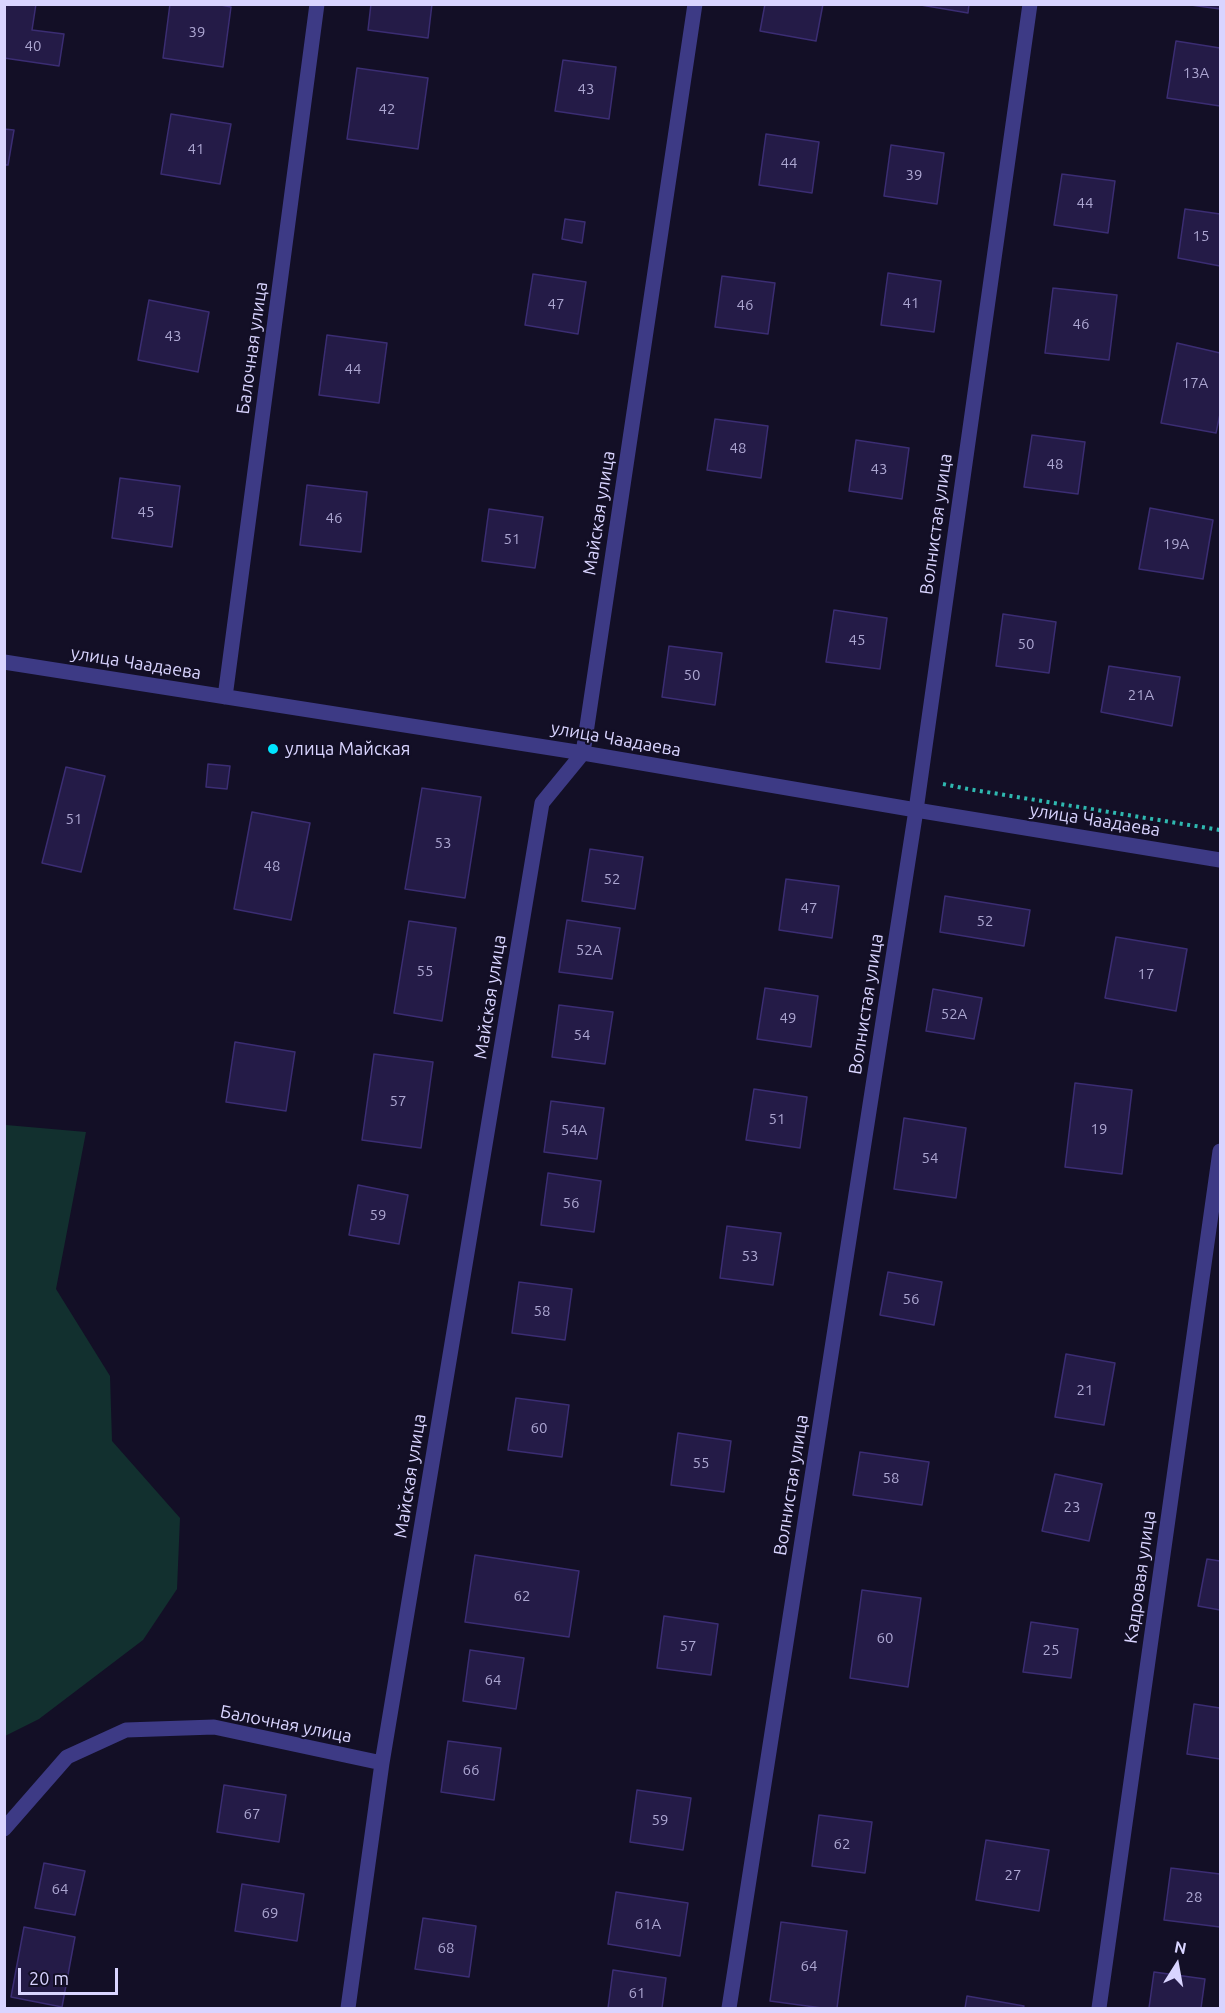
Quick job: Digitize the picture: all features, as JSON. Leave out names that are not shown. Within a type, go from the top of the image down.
[{"type":"street","name":"Балочная улица","points":[[225,697],[317,4]]},
{"type":"street","name":"Майская улица","points":[[348,2008],[382,1763],[542,803],[583,753],[695,4]]},
{"type":"street","name":"Волнистая улица","points":[[729,2008],[916,810],[1030,4]]},
{"type":"street","name":"улица Чаадаева","points":[[4,662],[583,753],[1221,860]]},
{"type":"street","name":"Кадровая улица","points":[[1099,2008],[1221,1151]]},
{"type":"street","name":"Балочная улица","points":[[4,1829],[67,1757],[126,1730],[214,1727],[382,1763]]},
{"type":"green space","points":[[6,1125],[86,1132],[56,1289],[110,1376],[112,1441],[180,1518],[177,1589],[143,1640],[39,1719],[5,1736],[4,1137]]},
{"type":"building","points":[[4,4],[36,4],[32,30],[64,34],[59,66],[4,58]]},
{"type":"building","points":[[170,4],[216,4],[231,7],[223,67],[163,58]]},
{"type":"building","points":[[371,4],[432,4],[428,38],[368,30]]},
{"type":"building","points":[[765,4],[823,4],[816,41],[760,31]]},
{"type":"building","points":[[915,4],[969,4],[968,13]]},
{"type":"building","points":[[1192,4],[1220,4],[1220,9],[1191,5]]},
{"type":"building","points":[[1176,41],[1220,48],[1220,106],[1167,98]]},
{"type":"building","points":[[563,60],[616,67],[609,119],[555,111]]},
{"type":"building","points":[[357,68],[428,78],[418,149],[347,139]]},
{"type":"building","points":[[171,114],[231,124],[220,184],[161,174]]},
{"type":"building","points":[[4,129],[14,130],[8,165],[4,165]]},
{"type":"building","points":[[766,134],[819,142],[812,193],[759,185]]},
{"type":"building","points":[[891,145],[944,153],[937,204],[884,196]]},
{"type":"building","points":[[1062,174],[1115,181],[1108,233],[1054,225]]},
{"type":"building","points":[[1185,209],[1220,214],[1220,266],[1178,258]]},
{"type":"building","points":[[565,219],[585,222],[582,243],[562,239]]},
{"type":"building","points":[[888,273],[941,281],[934,332],[881,325]]},
{"type":"building","points":[[533,274],[586,282],[578,334],[525,325]]},
{"type":"building","points":[[722,276],[775,283],[768,334],[715,327]]},
{"type":"building","points":[[1053,288],[1117,295],[1109,360],[1045,353]]},
{"type":"building","points":[[149,300],[209,312],[198,372],[138,360]]},
{"type":"building","points":[[327,335],[387,343],[379,403],[319,395]]},
{"type":"building","points":[[1177,343],[1220,353],[1220,414],[1216,433],[1161,423]]},
{"type":"building","points":[[715,419],[768,426],[761,478],[707,470]]},
{"type":"building","points":[[1032,435],[1085,442],[1078,494],[1024,487]]},
{"type":"building","points":[[856,440],[909,448],[902,499],[849,491]]},
{"type":"building","points":[[120,478],[180,486],[172,547],[112,538]]},
{"type":"building","points":[[307,485],[367,492],[361,552],[300,545]]},
{"type":"building","points":[[1150,508],[1213,520],[1203,579],[1139,569]]},
{"type":"building","points":[[489,509],[543,517],[535,568],[482,561]]},
{"type":"building","points":[[834,610],[887,618],[880,669],[826,662]]},
{"type":"building","points":[[1003,614],[1056,622],[1049,673],[996,666]]},
{"type":"building","points":[[669,646],[722,653],[715,705],[662,697]]},
{"type":"building","points":[[1109,666],[1180,677],[1172,726],[1101,712]]},
{"type":"building","points":[[208,764],[230,766],[227,789],[206,787]]},
{"type":"building","points":[[66,767],[105,776],[81,872],[42,863]]},
{"type":"building","points":[[422,788],[481,797],[465,898],[405,889]]},
{"type":"building","points":[[252,812],[310,823],[291,920],[234,909]]},
{"type":"building","points":[[590,849],[643,857],[635,909],[582,901]]},
{"type":"building","points":[[786,879],[839,886],[832,938],[779,930]]},
{"type":"building","points":[[945,896],[1030,910],[1024,946],[940,932]]},
{"type":"building","points":[[567,920],[620,928],[612,979],[559,972]]},
{"type":"building","points":[[409,921],[456,928],[442,1021],[394,1013]]},
{"type":"building","points":[[1116,937],[1187,949],[1176,1011],[1105,998]]},
{"type":"building","points":[[765,988],[818,996],[811,1047],[757,1039]]},
{"type":"building","points":[[933,989],[982,998],[974,1039],[926,1031]]},
{"type":"building","points":[[559,1005],[613,1012],[605,1064],[552,1057]]},
{"type":"building","points":[[235,1042],[295,1052],[286,1111],[226,1102]]},
{"type":"building","points":[[374,1054],[433,1062],[421,1148],[362,1140]]},
{"type":"building","points":[[1075,1083],[1132,1090],[1122,1174],[1065,1167]]},
{"type":"building","points":[[754,1089],[807,1097],[800,1148],[746,1140]]},
{"type":"building","points":[[551,1101],[604,1108],[597,1159],[544,1152]]},
{"type":"building","points":[[904,1118],[966,1128],[956,1198],[894,1189]]},
{"type":"building","points":[[548,1173],[601,1181],[594,1232],[541,1225]]},
{"type":"building","points":[[358,1185],[408,1195],[399,1244],[349,1235]]},
{"type":"building","points":[[727,1226],[781,1233],[773,1285],[720,1278]]},
{"type":"building","points":[[888,1272],[942,1282],[934,1325],[880,1315]]},
{"type":"building","points":[[519,1282],[572,1289],[565,1340],[512,1333]]},
{"type":"building","points":[[1066,1354],[1115,1363],[1104,1425],[1055,1417]]},
{"type":"building","points":[[516,1398],[569,1405],[562,1457],[508,1450]]},
{"type":"building","points":[[678,1433],[731,1441],[724,1492],[671,1485]]},
{"type":"building","points":[[860,1452],[929,1462],[922,1505],[853,1495]]},
{"type":"building","points":[[1055,1474],[1102,1484],[1089,1541],[1042,1531]]},
{"type":"building","points":[[475,1555],[579,1571],[569,1637],[465,1622]]},
{"type":"building","points":[[1207,1559],[1220,1561],[1220,1610],[1198,1606]]},
{"type":"building","points":[[862,1590],[921,1598],[908,1687],[850,1678]]},
{"type":"building","points":[[664,1616],[718,1624],[711,1675],[657,1668]]},
{"type":"building","points":[[1031,1622],[1078,1629],[1071,1678],[1023,1672]]},
{"type":"building","points":[[470,1650],[524,1658],[516,1709],[463,1701]]},
{"type":"building","points":[[1194,1704],[1220,1708],[1220,1759],[1187,1754]]},
{"type":"building","points":[[448,1741],[501,1748],[494,1800],[441,1792]]},
{"type":"building","points":[[224,1785],[286,1795],[279,1842],[217,1832]]},
{"type":"building","points":[[637,1790],[691,1798],[683,1850],[630,1842]]},
{"type":"building","points":[[819,1815],[872,1822],[865,1873],[812,1866]]},
{"type":"building","points":[[986,1840],[1049,1850],[1039,1911],[976,1900]]},
{"type":"building","points":[[44,1863],[85,1871],[75,1915],[35,1908]]},
{"type":"building","points":[[1171,1868],[1220,1874],[1220,1927],[1164,1920]]},
{"type":"building","points":[[242,1884],[304,1894],[297,1941],[235,1931]]},
{"type":"building","points":[[616,1892],[688,1903],[680,1956],[608,1944]]},
{"type":"building","points":[[423,1918],[476,1926],[469,1977],[415,1969]]},
{"type":"building","points":[[781,1922],[847,1931],[837,2008],[770,2001]]},
{"type":"building","points":[[24,1927],[75,1937],[62,2007],[11,1997]]},
{"type":"building","points":[[613,1970],[666,1978],[662,2008],[608,2008]]},
{"type":"building","points":[[1154,1972],[1205,1979],[1201,2008],[1149,2008]]},
{"type":"building","points":[[967,1996],[1024,2006],[1023,2008],[965,2008]]},
{"type":"place","name":"улица Майская","points":[[273,749]]}]
